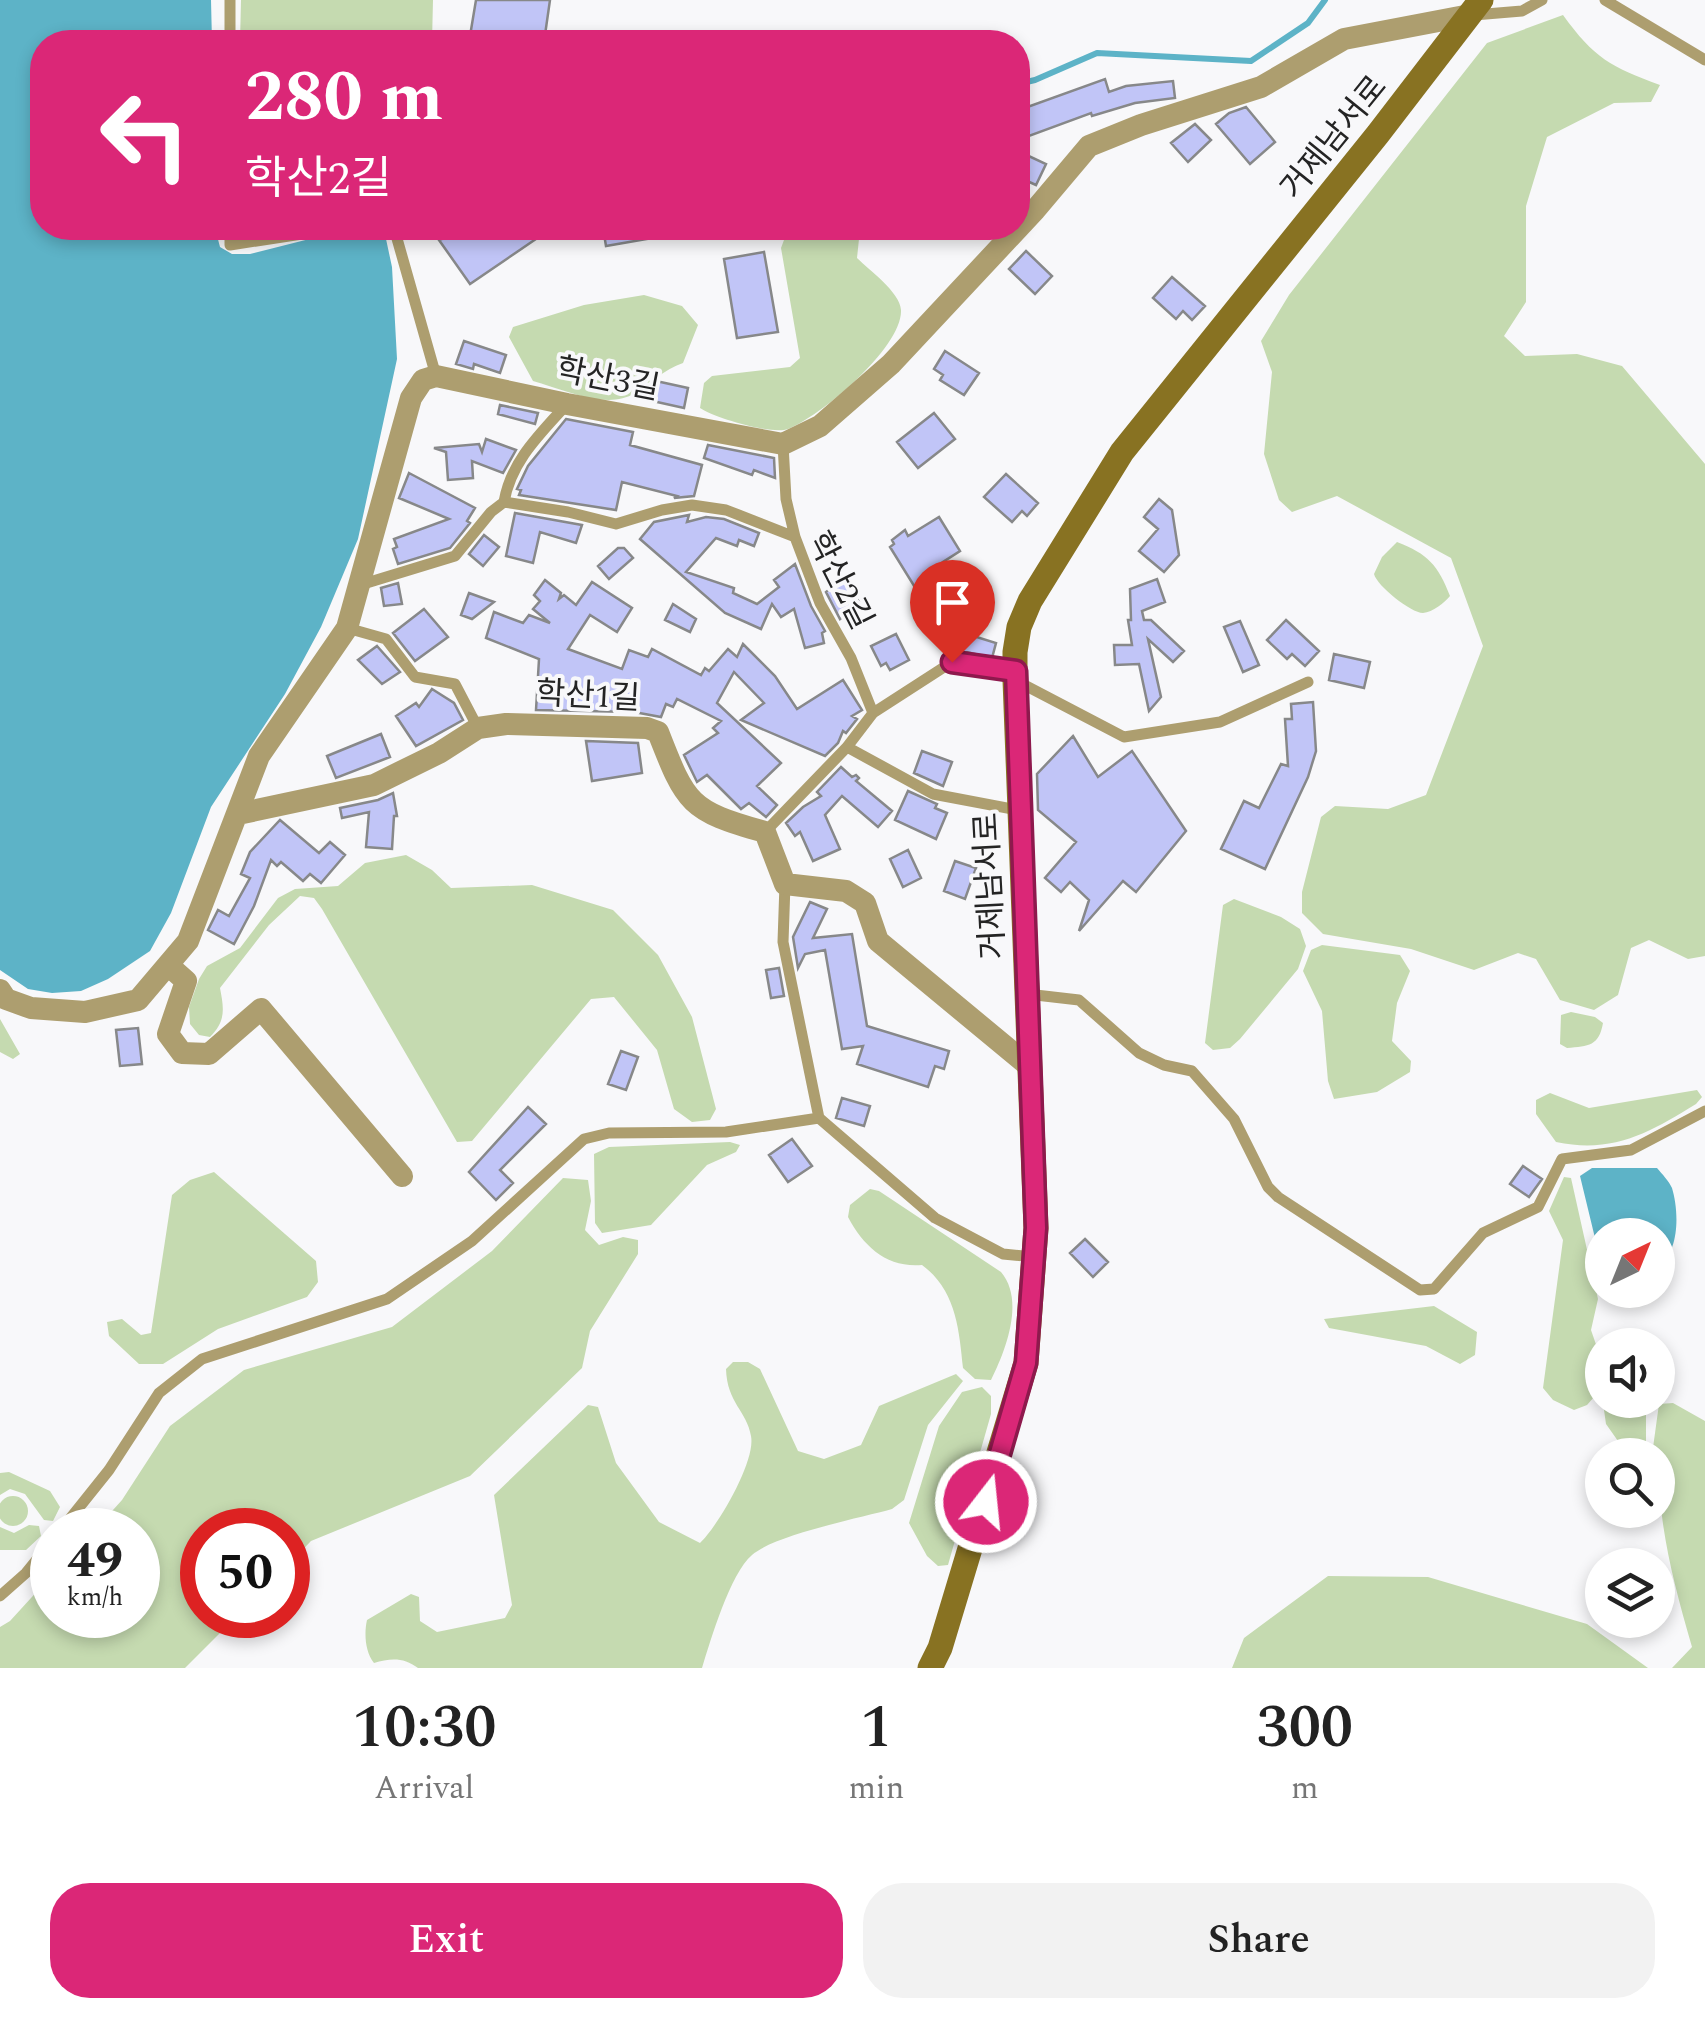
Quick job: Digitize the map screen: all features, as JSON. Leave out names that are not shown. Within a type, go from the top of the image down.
[{"type":"main road","name":"거제남서로","points":[[930,1668],[940,1648],[986,1502],[1026,1363],[1034,1257],[1018,810],[1015,676],[1019,627],[1030,601],[1122,452],[1475,8]]},
{"type":"street","points":[[1030,211],[1089,146],[1140,124],[1261,87],[1344,39],[1475,8]]},
{"type":"street","points":[[783,444],[820,426],[891,364],[1004,240]]},
{"type":"street","points":[[0,990],[6,998],[30,1008],[85,1012],[138,1000],[188,942],[259,756],[347,628],[411,398],[423,380],[436,376]]},
{"type":"street","name":"학산3길","points":[[436,376],[783,444]]},
{"type":"street","name":"학산1길","points":[[238,814],[374,785],[439,753],[478,728],[523,724],[647,728],[658,732],[688,798],[719,819],[766,832]]},
{"type":"street","points":[[766,832],[785,884],[846,891],[864,902],[878,941],[1030,1067]]},
{"type":"street","points":[[168,965],[186,982],[168,1034],[182,1053],[209,1054],[261,1009],[402,1176]]},
{"type":"lane","points":[[230,0],[230,30]]},
{"type":"lane","points":[[1475,8],[1522,11],[1542,0]]},
{"type":"lane","points":[[1606,0],[1705,60]]},
{"type":"lane","points":[[230,240],[230,245],[262,240]]},
{"type":"lane","points":[[397,240],[436,376]]},
{"type":"lane","points":[[358,585],[455,556],[504,502],[523,452],[567,404]]},
{"type":"lane","points":[[783,444],[786,499],[795,536]]},
{"type":"lane","name":"학산2길","points":[[504,502],[616,524],[662,510],[692,506],[726,510],[795,536],[820,603],[851,658],[873,713]]},
{"type":"lane","points":[[347,628],[386,639],[415,677],[455,684],[478,728]]},
{"type":"lane","points":[[766,832],[847,748],[873,713],[952,662],[1015,676],[1124,738],[1220,722],[1308,682]]},
{"type":"lane","points":[[847,748],[933,794],[1018,810]]},
{"type":"lane","points":[[785,884],[784,942],[820,1118],[935,1218],[1003,1254],[1034,1257]]},
{"type":"lane","points":[[1027,994],[1078,1000],[1138,1054],[1192,1071],[1234,1119],[1268,1187],[1278,1197],[1420,1290],[1434,1288],[1482,1233],[1538,1207],[1562,1159],[1631,1150],[1705,1111]]},
{"type":"lane","points":[[79,1508],[110,1470],[159,1392],[202,1359],[387,1299],[472,1241],[584,1139],[609,1133],[726,1132],[820,1118]]},
{"type":"lane","points":[[0,1596],[30,1568]]},
{"type":"green space","points":[[241,0],[433,0],[432,30],[240,30]]},
{"type":"green space","points":[[1563,15],[1584,42],[1605,59],[1660,85],[1651,102],[1614,103],[1547,137],[1526,206],[1526,302],[1504,336],[1525,356],[1577,354],[1622,366],[1705,464],[1705,956],[1688,959],[1649,940],[1631,948],[1618,995],[1594,1010],[1560,1000],[1536,959],[1518,953],[1474,970],[1411,949],[1323,934],[1302,913],[1302,892],[1321,817],[1335,806],[1388,809],[1426,795],[1483,646],[1451,558],[1337,496],[1292,512],[1279,500],[1264,454],[1272,372],[1261,341],[1289,295],[1487,43]]},
{"type":"green space","points":[[784,240],[859,240],[857,258],[890,289],[901,310],[889,343],[857,379],[802,422],[788,429],[770,430],[700,408],[704,383],[712,376],[790,367],[800,358],[781,248]]},
{"type":"green space","points":[[644,295],[682,306],[698,325],[683,363],[624,398],[585,397],[533,381],[509,337],[513,327],[584,305]]},
{"type":"green space","points":[[1397,542],[1424,556],[1441,576],[1450,596],[1434,609],[1423,613],[1411,609],[1376,579],[1374,574],[1382,557]]},
{"type":"green space","points":[[406,855],[432,870],[451,888],[532,885],[613,910],[658,955],[692,1017],[716,1109],[710,1120],[692,1122],[674,1109],[657,1050],[614,997],[591,999],[472,1141],[457,1142],[314,898],[300,896],[269,925],[220,988],[223,1009],[219,1026],[210,1037],[199,1035],[190,1024],[189,1007],[199,979],[207,966],[240,948],[278,898],[295,889],[338,886],[365,863]]},
{"type":"green space","points":[[1234,899],[1281,917],[1300,929],[1306,946],[1298,969],[1240,1039],[1230,1048],[1213,1050],[1205,1043],[1223,905]]},
{"type":"green space","points":[[1322,945],[1400,955],[1410,971],[1397,1003],[1392,1041],[1411,1061],[1410,1072],[1377,1092],[1334,1099],[1328,1081],[1322,1011],[1303,971],[1311,950]]},
{"type":"green space","points":[[1571,1012],[1595,1017],[1603,1023],[1596,1040],[1567,1048],[1560,1044],[1561,1015]]},
{"type":"green space","points":[[0,1019],[20,1054],[13,1059],[0,1052]]},
{"type":"green space","points":[[1697,1090],[1702,1097],[1696,1104],[1646,1132],[1613,1143],[1556,1142],[1536,1114],[1536,1100],[1550,1093],[1589,1108]]},
{"type":"green space","points":[[730,1142],[740,1145],[736,1152],[707,1165],[651,1225],[602,1233],[595,1223],[594,1154],[609,1147]]},
{"type":"green space","points":[[214,1172],[316,1261],[318,1282],[307,1297],[218,1329],[163,1364],[139,1364],[109,1336],[107,1322],[122,1319],[141,1335],[151,1333],[172,1195],[190,1180]]},
{"type":"green space","points":[[1564,1177],[1571,1178],[1585,1241],[1585,1308],[1596,1308],[1591,1328],[1585,1328],[1585,1406],[1574,1410],[1553,1400],[1543,1388],[1563,1240],[1549,1211]]},
{"type":"green space","points":[[563,1178],[588,1180],[591,1201],[585,1230],[599,1245],[623,1237],[638,1240],[638,1254],[590,1331],[582,1368],[470,1476],[310,1542],[310,1508],[180,1508],[180,1638],[215,1638],[185,1668],[0,1668],[0,1627],[30,1599],[30,1638],[160,1638],[160,1508],[115,1508],[170,1426],[244,1370],[392,1327],[492,1251]]},
{"type":"green space","points":[[870,1189],[879,1191],[1001,1272],[1008,1283],[1012,1296],[1011,1325],[991,1380],[975,1379],[963,1368],[954,1311],[933,1275],[922,1265],[887,1259],[854,1228],[848,1217],[850,1205]]},
{"type":"green space","points":[[1434,1306],[1477,1332],[1475,1355],[1460,1364],[1426,1346],[1329,1328],[1324,1319]]},
{"type":"green space","points":[[733,1362],[748,1362],[760,1369],[798,1451],[824,1459],[861,1445],[879,1406],[956,1374],[963,1381],[928,1425],[904,1500],[892,1509],[818,1528],[752,1555],[729,1591],[702,1668],[418,1668],[397,1660],[374,1663],[366,1642],[367,1620],[411,1594],[419,1597],[420,1621],[437,1632],[505,1618],[512,1605],[494,1495],[588,1405],[598,1407],[616,1463],[659,1522],[700,1543],[734,1492],[751,1447],[749,1427],[727,1381],[726,1369]]},
{"type":"green space","points":[[982,1387],[991,1396],[991,1414],[948,1565],[938,1566],[927,1556],[909,1523],[939,1426],[962,1392]]},
{"type":"green space","points":[[1675,1404],[1705,1421],[1705,1668],[1672,1668],[1692,1647],[1675,1582],[1675,1548],[1667,1548],[1664,1528],[1675,1528],[1675,1438],[1654,1438],[1657,1418],[1675,1418]]},
{"type":"green space","points":[[1605,1418],[1646,1418],[1646,1438],[1616,1438]]},
{"type":"green space","points":[[9,1472],[50,1491],[60,1508],[35,1508],[25,1494],[10,1489],[0,1495],[0,1473]]},
{"type":"green space","points":[[7,1497],[19,1497],[27,1505],[27,1517],[19,1525],[7,1525],[-1,1517],[-1,1505]]},
{"type":"green space","points":[[30,1525],[30,1546],[26,1550],[0,1550],[0,1527],[14,1533]]},
{"type":"green space","points":[[1328,1576],[1428,1577],[1585,1623],[1585,1638],[1606,1638],[1648,1668],[1232,1668],[1244,1638]]},
{"type":"water","points":[[0,0],[211,0],[212,30],[30,30],[30,240],[218,240],[220,247],[232,254],[250,254],[305,240],[386,240],[392,267],[397,359],[358,539],[321,627],[285,694],[211,807],[171,913],[150,951],[108,979],[81,991],[52,993],[28,989],[0,970]]},
{"type":"water","points":[[1592,1168],[1657,1168],[1672,1188],[1676,1208],[1675,1236],[1675,1218],[1590,1218],[1580,1176]]},
{"type":"building","points":[[476,0],[550,0],[546,30],[471,30]]},
{"type":"building","points":[[1105,79],[1109,92],[1126,86],[1173,81],[1175,98],[1135,103],[1092,116],[1091,113],[1030,136],[1030,106]]},
{"type":"building","points":[[1246,107],[1275,142],[1250,164],[1216,124],[1229,113]]},
{"type":"building","points":[[1195,124],[1211,140],[1188,162],[1171,143]]},
{"type":"building","points":[[1030,157],[1046,164],[1036,185],[1030,182]]},
{"type":"building","points":[[439,240],[534,240],[470,284]]},
{"type":"building","points":[[605,240],[641,240],[606,246]]},
{"type":"building","points":[[1026,251],[1052,276],[1035,294],[1009,269]]},
{"type":"building","points":[[764,252],[778,332],[737,338],[724,259]]},
{"type":"building","points":[[1172,277],[1205,306],[1192,320],[1183,311],[1176,319],[1153,298]]},
{"type":"building","points":[[464,341],[506,355],[500,373],[474,364],[473,369],[456,364]]},
{"type":"building","points":[[945,351],[979,373],[964,395],[940,380],[943,375],[934,369]]},
{"type":"building","points":[[656,381],[688,388],[684,408],[639,398]]},
{"type":"building","points":[[500,405],[538,413],[535,424],[498,414]]},
{"type":"building","points":[[934,413],[955,439],[918,468],[897,442]]},
{"type":"building","points":[[566,419],[633,432],[630,445],[702,465],[694,496],[674,498],[677,496],[622,482],[616,510],[519,495],[521,490],[517,489],[528,466]]},
{"type":"building","points":[[486,439],[516,450],[503,473],[472,461],[473,478],[448,480],[446,452],[434,448],[479,444],[482,452]]},
{"type":"building","points":[[708,445],[774,458],[775,478],[754,470],[752,475],[704,458]]},
{"type":"building","points":[[409,473],[475,508],[467,521],[470,523],[450,548],[398,564],[394,539],[449,519],[399,498]]},
{"type":"building","points":[[1006,474],[1038,503],[1027,516],[1022,511],[1012,522],[984,497]]},
{"type":"building","points":[[1159,499],[1172,510],[1179,555],[1164,572],[1139,551],[1158,529],[1144,517]]},
{"type":"building","points":[[515,513],[582,525],[576,543],[540,532],[533,563],[506,556]]},
{"type":"building","points":[[689,515],[687,522],[706,517],[724,519],[759,533],[754,546],[739,540],[737,546],[716,538],[686,572],[734,588],[733,593],[757,604],[779,587],[774,580],[795,564],[825,631],[824,643],[805,648],[794,609],[781,617],[772,604],[761,629],[725,613],[640,539],[654,522]]},
{"type":"building","points":[[939,517],[960,551],[943,562],[948,570],[916,589],[890,547],[894,544],[892,540],[905,530],[908,536]]},
{"type":"building","points":[[484,535],[499,547],[483,566],[469,554]]},
{"type":"building","points":[[618,548],[624,548],[633,558],[609,579],[598,566]]},
{"type":"building","points":[[845,577],[860,604],[840,619],[826,592]]},
{"type":"building","points":[[1157,579],[1165,602],[1142,611],[1144,620],[1151,620],[1184,651],[1173,662],[1148,639],[1161,697],[1149,711],[1139,664],[1115,665],[1114,645],[1132,645],[1128,620],[1130,589]]},
{"type":"building","points":[[545,580],[561,593],[559,599],[564,595],[576,605],[592,582],[632,608],[617,632],[590,615],[568,649],[622,669],[629,650],[648,657],[652,649],[701,675],[728,649],[737,657],[743,644],[775,676],[797,709],[843,680],[862,710],[852,716],[857,719],[825,756],[741,720],[764,703],[734,672],[717,703],[781,763],[757,786],[777,805],[766,817],[749,803],[741,809],[707,775],[697,782],[684,755],[718,733],[713,728],[721,721],[677,699],[673,707],[666,704],[661,717],[634,712],[536,710],[539,659],[486,638],[494,612],[523,623],[529,615],[550,623],[533,609],[540,601],[534,595]]},
{"type":"building","points":[[398,583],[402,604],[384,606],[381,588]]},
{"type":"building","points":[[469,593],[494,602],[472,619],[461,615]]},
{"type":"building","points":[[673,604],[696,619],[690,632],[665,620]]},
{"type":"building","points":[[424,609],[448,637],[415,661],[393,633]]},
{"type":"building","points":[[1286,620],[1319,651],[1305,666],[1292,654],[1287,659],[1267,640]]},
{"type":"building","points":[[1240,621],[1259,665],[1243,672],[1224,627]]},
{"type":"building","points":[[896,634],[909,660],[890,670],[886,663],[881,666],[871,646]]},
{"type":"building","points":[[967,634],[996,643],[992,658],[962,651]]},
{"type":"building","points":[[377,646],[400,672],[382,684],[358,660]]},
{"type":"building","points":[[1334,654],[1370,662],[1364,688],[1329,680]]},
{"type":"building","points":[[432,689],[454,703],[463,720],[416,746],[396,716],[416,703],[419,707]]},
{"type":"building","points":[[1313,702],[1316,751],[1265,869],[1221,849],[1244,801],[1259,808],[1281,764],[1288,766],[1285,719],[1292,719],[1291,704]]},
{"type":"building","points":[[381,734],[390,757],[336,778],[327,756]]},
{"type":"building","points":[[1073,736],[1098,777],[1132,751],[1186,831],[1136,892],[1123,881],[1079,931],[1089,900],[1070,882],[1061,892],[1045,878],[1076,842],[1038,810],[1037,774]]},
{"type":"building","points":[[586,741],[638,743],[642,773],[592,781]]},
{"type":"building","points":[[922,751],[952,762],[943,786],[914,773]]},
{"type":"building","points":[[841,767],[852,777],[856,775],[856,781],[892,811],[878,827],[842,796],[825,815],[840,849],[813,861],[800,832],[795,836],[786,823],[821,796],[817,792]]},
{"type":"building","points":[[908,791],[947,813],[936,839],[895,820]]},
{"type":"building","points":[[393,793],[397,816],[392,849],[366,847],[369,812],[342,818],[340,808]]},
{"type":"building","points":[[280,820],[319,853],[330,842],[345,855],[321,883],[310,874],[303,881],[281,862],[277,866],[271,860],[234,944],[208,930],[218,910],[229,916],[250,878],[241,874],[250,852]]},
{"type":"building","points":[[908,850],[921,878],[903,887],[890,859]]},
{"type":"building","points":[[955,861],[976,868],[965,899],[944,891]]},
{"type":"building","points":[[810,902],[827,909],[813,938],[852,934],[867,1026],[949,1051],[944,1069],[935,1066],[928,1087],[857,1064],[863,1046],[842,1049],[825,950],[805,954],[798,968],[793,937]]},
{"type":"building","points":[[779,968],[784,996],[771,998],[766,970]]},
{"type":"building","points":[[138,1028],[142,1064],[120,1066],[116,1030]]},
{"type":"building","points":[[621,1051],[638,1057],[626,1090],[608,1084]]},
{"type":"building","points":[[842,1098],[870,1106],[864,1126],[836,1118]]},
{"type":"building","points":[[528,1107],[546,1124],[500,1170],[513,1183],[496,1200],[469,1172]]},
{"type":"building","points":[[792,1139],[812,1166],[788,1182],[769,1155]]},
{"type":"building","points":[[1523,1166],[1542,1179],[1529,1197],[1510,1184]]},
{"type":"building","points":[[1085,1239],[1108,1262],[1093,1277],[1070,1253]]},
{"type":"waterway","points":[[1030,81],[1097,53],[1251,61],[1308,23],[1325,0]]},
{"type":"route","points":[[952,662],[1016,671],[1036,1228],[1026,1363],[986,1502]]}]
